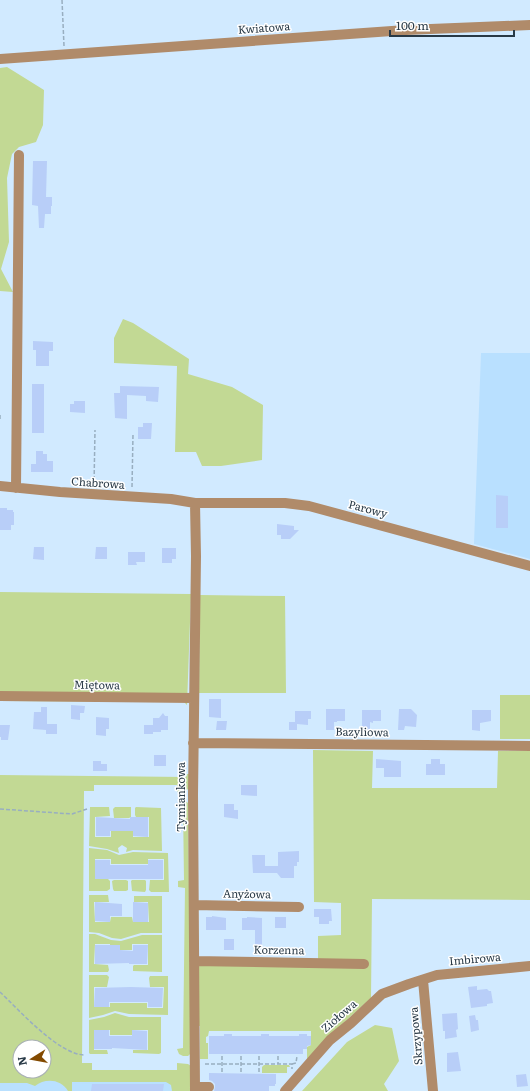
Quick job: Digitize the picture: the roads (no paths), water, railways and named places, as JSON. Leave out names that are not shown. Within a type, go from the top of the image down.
[{"type":"street","name":"Kwiatowa","points":[[0,59],[406,30],[530,25]]},
{"type":"street","points":[[16,488],[19,154]]},
{"type":"street","name":"Chabrowa","points":[[0,486],[195,503]]},
{"type":"street","name":"Parowy","points":[[195,503],[285,503],[309,506],[530,566]]},
{"type":"street","name":"Tymiankowa","points":[[195,503],[196,556],[193,743],[195,1089]]},
{"type":"street","name":"Miętowa","points":[[0,696],[194,698]]},
{"type":"street","name":"Bazyliowa","points":[[193,743],[530,746]]},
{"type":"street","name":"Anyżowa","points":[[194,905],[299,907]]},
{"type":"street","name":"Korzenna","points":[[194,961],[364,964]]},
{"type":"street","name":"Imbirowa","points":[[424,980],[437,975],[458,972],[530,966]]},
{"type":"street","name":"Ziołowa","points":[[285,1091],[330,1040],[382,994],[424,980]]},
{"type":"street","name":"Skrzypowa","points":[[424,980],[433,1091]]},
{"type":"street","points":[[195,1089],[209,1087]]}]
